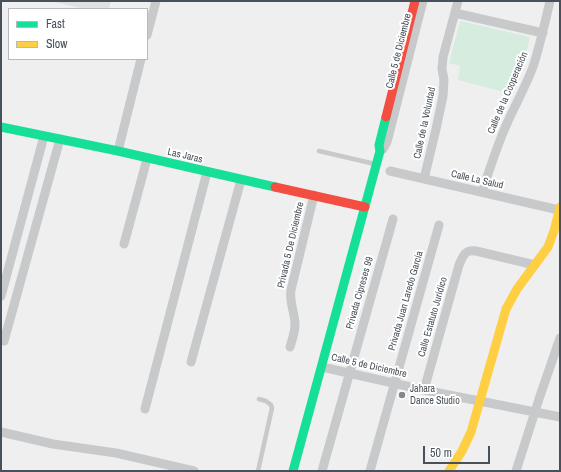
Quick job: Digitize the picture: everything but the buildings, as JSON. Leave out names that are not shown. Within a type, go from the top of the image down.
[{"type":"street","points":[[148,31],[156,1]]},
{"type":"street","name":"Calle 5 de Diciembre","points":[[415,1],[380,139],[380,151],[377,164],[322,367],[424,390],[560,417]]},
{"type":"street","name":"Calle 5 de Diciembre","points":[[380,151],[387,142],[423,1]]},
{"type":"street","name":"Calle de la Voluntad","points":[[424,178],[443,96],[443,57],[458,1]]},
{"type":"street","name":"Calle de la Cooperación","points":[[482,192],[504,130],[524,89],[533,66],[543,33],[550,1]]},
{"type":"street","points":[[455,13],[543,33]]},
{"type":"street","points":[[118,151],[141,60]]},
{"type":"street","name":"Las Jaras","points":[[1,127],[118,151],[365,207]]},
{"type":"street","points":[[1,296],[44,136]]},
{"type":"street","points":[[4,342],[60,139]]},
{"type":"street","points":[[124,244],[147,158]]},
{"type":"street","name":"Calle La Salud","points":[[390,171],[560,208]]},
{"type":"street","points":[[145,409],[207,172]]},
{"type":"street","points":[[191,362],[241,180]]},
{"type":"street","name":"Privada 5 De Diciembre","points":[[290,347],[295,331],[291,290],[314,195]]},
{"type":"street","points":[[449,471],[462,451],[471,432],[506,309],[517,289],[557,233],[560,208]]},
{"type":"street","name":"Privada Cipreses 99","points":[[322,471],[393,219]]},
{"type":"street","name":"Privada Juan Laredo García","points":[[370,471],[439,225]]},
{"type":"street","name":"Calle Estatuto Jurídico","points":[[424,390],[459,265],[467,252],[470,250],[476,251],[535,265]]},
{"type":"street","points":[[516,471],[560,338]]},
{"type":"street","points":[[293,471],[322,367]]},
{"type":"street","points":[[1,432],[54,444],[116,454],[194,471]]},
{"type":"lane","points":[[319,151],[377,164]]},
{"type":"lane","points":[[258,471],[272,408],[271,404],[259,399]]},
{"type":"shaded area","points":[[50,1],[111,1],[109,8],[81,8]]},
{"type":"green space","points":[[460,21],[530,37],[518,84],[504,92],[458,80],[460,66],[449,63]]},
{"type":"traffic: fast","points":[[293,471],[380,151],[379,145],[386,117]]},
{"type":"traffic: fast","points":[[1,127],[118,151],[275,187]]},
{"type":"traffic: slow","points":[[449,471],[462,451],[471,432],[506,309],[517,289],[548,247],[560,207]]},
{"type":"traffic: jam","points":[[386,117],[415,1]]},
{"type":"traffic: jam","points":[[275,187],[365,207]]},
{"type":"place","name":"Jahara Dance Studio","points":[[402,395]]}]
